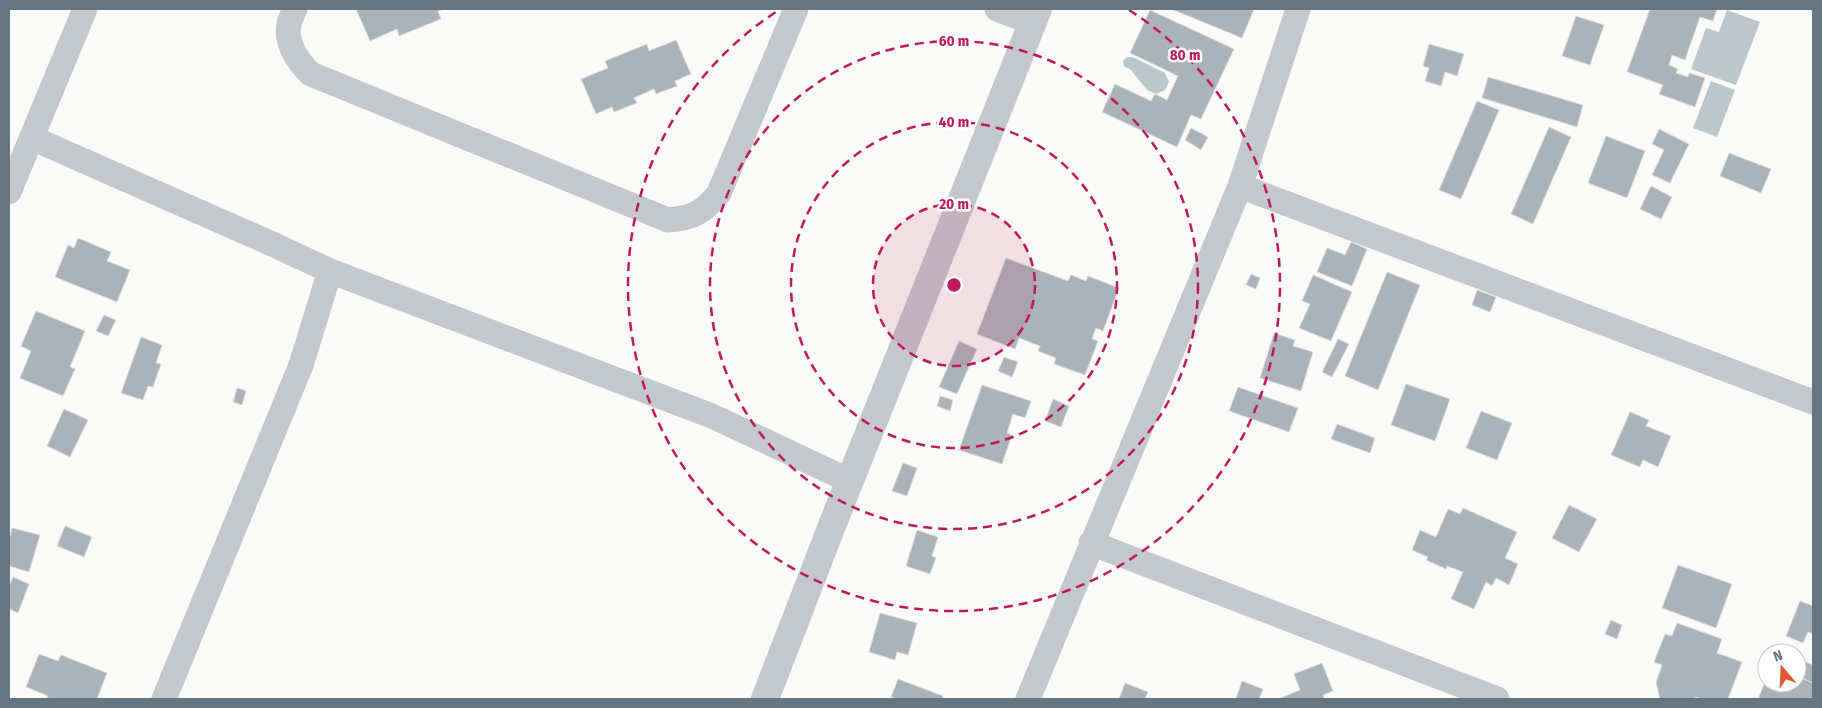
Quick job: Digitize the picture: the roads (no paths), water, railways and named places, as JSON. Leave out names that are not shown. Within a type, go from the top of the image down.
[{"type":"street","points":[[9,192],[85,9]]},
{"type":"street","points":[[295,9],[289,24],[288,39],[300,64],[311,74],[668,220],[683,219],[699,213],[710,204],[718,193],[796,9]]},
{"type":"street","points":[[765,699],[1035,16],[997,9]]},
{"type":"street","points":[[1028,699],[1240,186],[1298,9]]},
{"type":"street","points":[[32,138],[330,271],[712,416],[850,481]]},
{"type":"street","points":[[1240,186],[1813,402]]},
{"type":"street","points":[[164,699],[301,365],[330,271]]},
{"type":"street","points":[[1091,543],[1498,699]]}]
